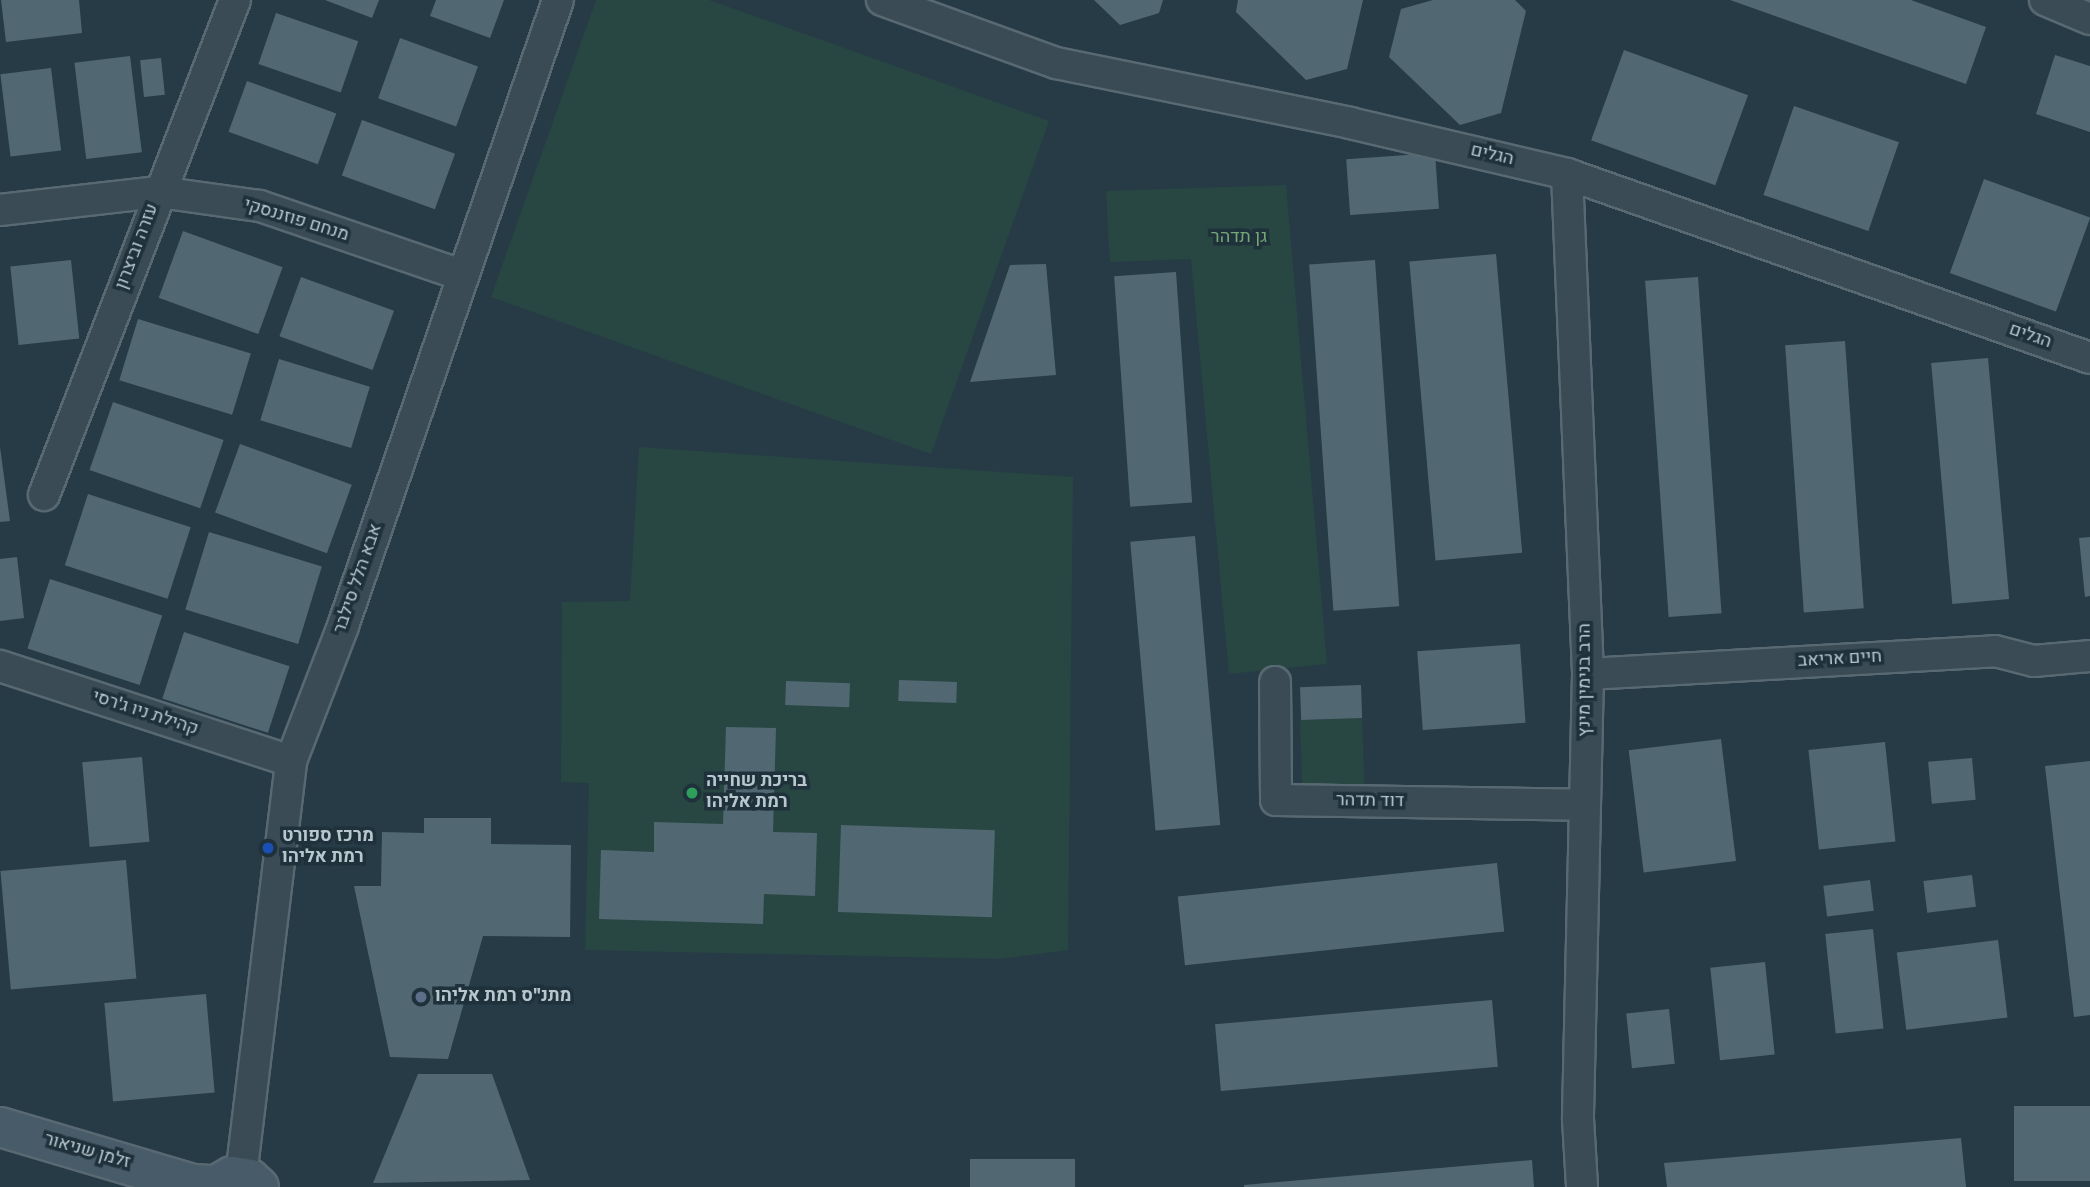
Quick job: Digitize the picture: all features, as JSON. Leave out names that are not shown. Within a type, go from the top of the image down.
[{"type":"street","name":"עזרה וביצרון","points":[[44,495],[235,0]]},
{"type":"street","name":"אבא הלל סילבר","points":[[232,1184],[291,761],[343,626],[461,275],[558,0]]},
{"type":"street","name":"הגלים","points":[[882,0],[1056,63],[1350,123],[1567,174],[2090,358]]},
{"type":"street","points":[[2045,0],[2090,19]]},
{"type":"street","name":"הרב בנימין מינץ","points":[[1567,174],[1588,674],[1578,1119],[1582,1187]]},
{"type":"street","name":"מנחם פוזננסקי","points":[[0,211],[159,192],[260,206],[461,275]]},
{"type":"street","name":"חיים אריאב","points":[[1588,674],[1995,651],[2034,661],[2090,656]]},
{"type":"street","name":"קהילת ניו ג'רסי","points":[[0,666],[291,761]]},
{"type":"street","name":"דוד תדהר","points":[[1275,682],[1276,800],[1583,805]]},
{"type":"street","name":"זלמן שניאור","points":[[0,1127],[194,1184],[232,1184]]},
{"type":"street","name":"זלמן שניאור","points":[[0,1146],[139,1187]]},
{"type":"green space","points":[[596,0],[709,0],[1049,121],[931,454],[491,297]]},
{"type":"green space","name":"גן תדהר","points":[[1286,185],[1327,664],[1229,674],[1191,259],[1110,262],[1106,191]]},
{"type":"green space","points":[[639,447],[1073,477],[1068,950],[998,959],[585,950],[589,783],[561,782],[562,602],[630,601]]},
{"type":"green space","points":[[1362,718],[1364,785],[1302,787],[1300,720]]},
{"type":"building","points":[[1,0],[79,0],[82,33],[6,42]]},
{"type":"building","points":[[325,0],[379,0],[372,18]]},
{"type":"building","points":[[436,0],[504,0],[490,38],[430,16]]},
{"type":"building","points":[[1094,0],[1163,0],[1159,13],[1120,25]]},
{"type":"building","points":[[1238,0],[1363,0],[1347,69],[1306,80],[1236,12]]},
{"type":"building","points":[[1433,0],[1515,0],[1526,11],[1501,113],[1460,125],[1389,57],[1401,9]]},
{"type":"building","points":[[1730,0],[1911,0],[1986,27],[1966,84]]},
{"type":"building","points":[[276,13],[358,41],[341,92],[258,64]]},
{"type":"building","points":[[400,38],[478,66],[456,127],[378,98]]},
{"type":"building","points":[[1624,50],[1748,95],[1715,185],[1591,140]]},
{"type":"building","points":[[2055,55],[2090,66],[2090,132],[2036,114]]},
{"type":"building","points":[[130,56],[142,152],[86,159],[74,63]]},
{"type":"building","points":[[161,58],[165,95],[144,97],[140,60]]},
{"type":"building","points":[[51,68],[61,150],[10,157],[0,74]]},
{"type":"building","points":[[247,81],[336,113],[318,164],[229,132]]},
{"type":"building","points":[[1794,106],[1899,142],[1868,231],[1763,195]]},
{"type":"building","points":[[362,120],[455,154],[435,209],[342,175]]},
{"type":"building","points":[[1435,153],[1439,209],[1350,215],[1346,159]]},
{"type":"building","points":[[1984,179],[2090,218],[2056,312],[1950,273]]},
{"type":"building","points":[[183,231],[283,267],[258,334],[159,298]]},
{"type":"building","points":[[1496,254],[1522,553],[1435,560],[1409,262]]},
{"type":"building","points":[[71,260],[79,339],[19,345],[10,266]]},
{"type":"building","points":[[1375,260],[1399,606],[1333,611],[1309,265]]},
{"type":"building","points":[[1046,264],[1056,375],[970,382],[1010,265]]},
{"type":"building","points":[[1176,272],[1192,502],[1130,507],[1114,276]]},
{"type":"building","points":[[301,277],[394,311],[372,370],[279,336]]},
{"type":"building","points":[[1698,277],[1722,613],[1669,617],[1645,281]]},
{"type":"building","points":[[138,319],[251,353],[232,415],[119,380]]},
{"type":"building","points":[[1845,341],[1864,608],[1804,613],[1785,345]]},
{"type":"building","points":[[1988,358],[2009,599],[1952,604],[1931,363]]},
{"type":"building","points":[[279,359],[370,387],[351,448],[260,420]]},
{"type":"building","points":[[113,402],[224,440],[200,508],[90,470]]},
{"type":"building","points":[[240,444],[352,485],[327,553],[215,513]]},
{"type":"building","points":[[0,447],[10,521],[0,522]]},
{"type":"building","points":[[88,494],[191,527],[168,599],[65,565]]},
{"type":"building","points":[[209,532],[322,566],[298,644],[185,609]]},
{"type":"building","points":[[1195,536],[1220,825],[1156,831],[1130,542]]},
{"type":"building","points":[[2090,537],[2090,596],[2085,597],[2079,538]]},
{"type":"building","points":[[17,557],[24,618],[0,621],[0,559]]},
{"type":"building","points":[[50,579],[162,615],[140,685],[27,648]]},
{"type":"building","points":[[184,632],[290,666],[268,733],[162,699]]},
{"type":"building","points":[[1520,644],[1526,723],[1423,730],[1417,651]]},
{"type":"building","points":[[899,680],[957,682],[956,703],[898,701]]},
{"type":"building","points":[[786,681],[850,683],[849,707],[785,705]]},
{"type":"building","points":[[1361,685],[1362,718],[1301,720],[1300,687]]},
{"type":"building","points":[[726,727],[776,728],[773,832],[817,833],[815,896],[764,894],[763,924],[599,919],[601,850],[654,852],[654,822],[723,824]]},
{"type":"building","points":[[1721,739],[1736,861],[1644,872],[1629,750]]},
{"type":"building","points":[[1885,742],[1895,841],[1819,850],[1808,750]]},
{"type":"building","points":[[142,757],[149,842],[90,847],[82,762]]},
{"type":"building","points":[[1972,758],[1976,800],[1932,804],[1928,762]]},
{"type":"building","points":[[2090,761],[2090,1015],[2074,1017],[2045,766]]},
{"type":"building","name":"מתנ\"ס רמת אליהו","points":[[424,818],[491,818],[491,844],[571,845],[570,937],[483,936],[448,1059],[390,1057],[354,886],[381,886],[382,832],[424,833]]},
{"type":"building","points":[[841,825],[995,830],[992,917],[838,912]]},
{"type":"building","points":[[126,860],[136,979],[11,990],[0,871]]},
{"type":"building","points":[[1497,863],[1504,932],[1185,965],[1178,897]]},
{"type":"building","points":[[1972,875],[1976,907],[1927,913],[1923,881]]},
{"type":"building","points":[[1870,880],[1874,911],[1827,916],[1823,886]]},
{"type":"building","points":[[1873,929],[1883,1028],[1836,1033],[1825,934]]},
{"type":"building","points":[[1998,940],[2008,1017],[1906,1030],[1897,952]]},
{"type":"building","points":[[1765,962],[1775,1054],[1720,1060],[1710,968]]},
{"type":"building","points":[[206,994],[215,1093],[113,1102],[104,1003]]},
{"type":"building","points":[[1492,1000],[1498,1067],[1221,1091],[1215,1024]]},
{"type":"building","points":[[1669,1009],[1675,1064],[1632,1068],[1626,1013]]},
{"type":"building","points":[[418,1074],[492,1074],[530,1180],[373,1183]]},
{"type":"building","points":[[2014,1106],[2090,1106],[2090,1181],[2014,1181]]},
{"type":"building","points":[[1961,1138],[1966,1187],[1667,1187],[1664,1163]]},
{"type":"building","points":[[970,1159],[1075,1159],[1075,1187],[970,1187]]},
{"type":"building","points":[[1532,1160],[1534,1187],[1244,1187],[1244,1185]]},
{"type":"place","name":"בריכת שחייה רמת אליהו","points":[[692,793]]},
{"type":"place","name":"מרכז ספורט רמת אליהו","points":[[268,848]]},
{"type":"place","name":"מתנ\"ס רמת אליהו","points":[[421,997]]}]
